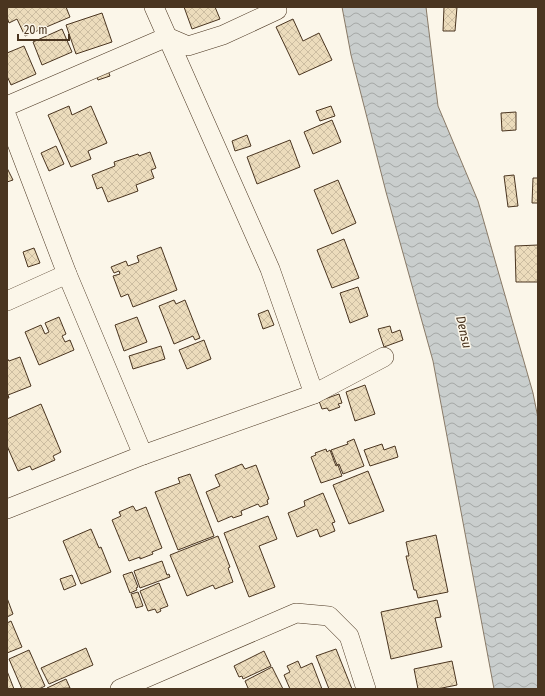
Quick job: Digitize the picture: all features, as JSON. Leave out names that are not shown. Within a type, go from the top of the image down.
[{"type":"street","points":[[154,7],[270,269],[314,394]]},
{"type":"street","points":[[7,106],[167,37],[188,46],[223,35],[277,10]]},
{"type":"street","points":[[7,117],[67,274],[143,455]]},
{"type":"street","points":[[7,301],[67,274]]},
{"type":"street","points":[[7,509],[143,455],[314,394],[384,357]]},
{"type":"street","points":[[120,689],[296,613],[329,616],[349,636],[366,689]]},
{"type":"water","name":"Densu","points":[[342,7],[426,7],[438,106],[478,201],[533,393],[538,418],[538,689],[494,689],[433,361],[386,192],[351,55]]},
{"type":"building","points":[[7,7],[66,7],[70,17],[25,36],[17,19],[9,23],[7,17]]},
{"type":"building","points":[[184,7],[215,7],[220,19],[192,29]]},
{"type":"building","points":[[444,7],[457,7],[455,31],[443,31]]},
{"type":"building","points":[[102,13],[112,42],[76,54],[66,25]]},
{"type":"building","points":[[293,19],[303,41],[319,33],[332,60],[299,75],[276,27]]},
{"type":"building","points":[[62,29],[72,52],[42,65],[33,42]]},
{"type":"building","points":[[24,46],[36,74],[11,85],[7,76],[7,53]]},
{"type":"building","points":[[106,65],[110,76],[98,80],[94,70]]},
{"type":"building","points":[[69,106],[72,115],[91,106],[107,143],[88,151],[91,159],[71,167],[48,115]]},
{"type":"building","points":[[331,106],[335,116],[320,121],[316,111]]},
{"type":"building","points":[[516,112],[516,130],[502,131],[501,113]]},
{"type":"building","points":[[332,120],[341,142],[313,154],[304,132]]},
{"type":"building","points":[[247,135],[251,146],[235,151],[232,141]]},
{"type":"building","points":[[290,140],[300,167],[257,184],[247,157]]},
{"type":"building","points":[[56,146],[64,164],[49,171],[41,153]]},
{"type":"building","points":[[150,152],[156,168],[151,170],[154,178],[136,185],[138,191],[108,202],[102,187],[97,189],[92,175],[115,166],[114,162],[138,154],[139,156]]},
{"type":"building","points":[[7,168],[13,180],[7,182]]},
{"type":"building","points":[[514,175],[518,206],[508,207],[504,176]]},
{"type":"building","points":[[533,178],[538,178],[538,203],[532,203]]},
{"type":"building","points":[[338,180],[356,223],[332,234],[314,190]]},
{"type":"building","points":[[344,239],[359,278],[332,288],[317,250]]},
{"type":"building","points":[[538,245],[538,282],[516,282],[515,246]]},
{"type":"building","points":[[161,247],[177,290],[133,307],[128,294],[121,297],[113,276],[120,274],[119,271],[114,273],[111,267],[126,261],[128,266],[139,262],[137,256]]},
{"type":"building","points":[[34,248],[40,263],[28,267],[23,252]]},
{"type":"building","points":[[358,287],[368,316],[350,323],[340,293]]},
{"type":"building","points":[[174,300],[176,304],[185,300],[200,338],[195,340],[193,336],[174,344],[159,306]]},
{"type":"building","points":[[268,310],[274,325],[263,329],[258,314]]},
{"type":"building","points":[[59,317],[66,334],[62,336],[65,342],[70,340],[74,350],[39,365],[25,332],[41,325],[45,334],[49,332],[45,323]]},
{"type":"building","points":[[137,317],[147,342],[124,351],[115,325]]},
{"type":"building","points":[[390,326],[392,333],[400,330],[403,340],[384,347],[378,329]]},
{"type":"building","points":[[204,340],[211,359],[187,369],[179,350]]},
{"type":"building","points":[[161,346],[165,359],[133,369],[129,356]]},
{"type":"building","points":[[20,357],[31,386],[8,395],[9,398],[7,398],[7,358],[9,361]]},
{"type":"building","points":[[365,385],[375,414],[355,421],[346,392]]},
{"type":"building","points":[[339,394],[342,403],[338,404],[340,407],[329,411],[327,408],[322,409],[319,401]]},
{"type":"building","points":[[41,404],[61,452],[53,456],[55,460],[32,470],[30,466],[18,471],[7,446],[7,419]]},
{"type":"building","points":[[354,439],[364,466],[343,474],[339,464],[337,465],[331,450],[348,444],[347,442]]},
{"type":"building","points":[[382,444],[384,450],[395,446],[398,457],[370,466],[364,450]]},
{"type":"building","points":[[326,449],[327,452],[330,450],[336,466],[338,465],[342,476],[321,483],[311,457],[316,455],[315,453]]},
{"type":"building","points":[[242,464],[245,469],[256,465],[269,499],[267,500],[268,504],[260,507],[258,504],[241,511],[242,515],[233,518],[232,516],[218,522],[206,492],[220,486],[215,475]]},
{"type":"building","points":[[368,471],[384,511],[349,524],[333,485]]},
{"type":"building","points":[[190,474],[214,536],[178,550],[155,492],[180,483],[178,478]]},
{"type":"building","points":[[323,493],[335,522],[332,523],[335,531],[320,537],[317,529],[297,537],[288,513],[305,506],[304,501]]},
{"type":"building","points":[[133,506],[136,511],[146,507],[162,548],[152,552],[153,554],[129,561],[112,520],[121,516],[119,512]]},
{"type":"building","points":[[268,516],[277,539],[259,546],[275,587],[249,597],[224,533]]},
{"type":"building","points":[[91,529],[99,548],[101,547],[111,572],[81,584],[63,541]]},
{"type":"building","points":[[436,535],[448,592],[418,598],[416,590],[414,590],[406,556],[409,556],[406,542]]},
{"type":"building","points":[[218,536],[230,567],[228,568],[233,582],[215,589],[213,585],[187,596],[170,555]]},
{"type":"building","points":[[162,561],[167,575],[169,574],[170,577],[140,588],[134,571]]},
{"type":"building","points":[[132,572],[138,587],[136,588],[137,590],[130,593],[123,575]]},
{"type":"building","points":[[72,575],[76,585],[64,590],[60,579]]},
{"type":"building","points":[[159,583],[168,606],[160,609],[161,611],[157,613],[155,609],[148,611],[140,591]]},
{"type":"building","points":[[138,592],[143,606],[136,608],[131,594]]},
{"type":"building","points":[[7,598],[13,614],[7,617]]},
{"type":"building","points":[[437,600],[441,617],[435,618],[442,647],[391,659],[381,612]]},
{"type":"building","points":[[11,621],[22,647],[7,653],[7,623]]},
{"type":"building","points":[[86,648],[93,665],[49,684],[41,668]]},
{"type":"building","points":[[336,649],[352,689],[329,689],[316,656]]},
{"type":"building","points":[[29,650],[45,686],[39,689],[22,689],[9,659]]},
{"type":"building","points":[[264,651],[271,666],[243,679],[242,676],[239,677],[234,666]]},
{"type":"building","points":[[298,661],[301,668],[312,663],[322,689],[290,689],[284,675],[290,672],[287,666]]},
{"type":"building","points":[[452,661],[457,685],[437,689],[418,689],[414,669]]},
{"type":"building","points":[[272,667],[283,689],[247,689],[248,688],[245,681]]},
{"type":"building","points":[[7,671],[14,689],[7,689]]},
{"type":"building","points":[[66,679],[70,688],[47,688]]}]
